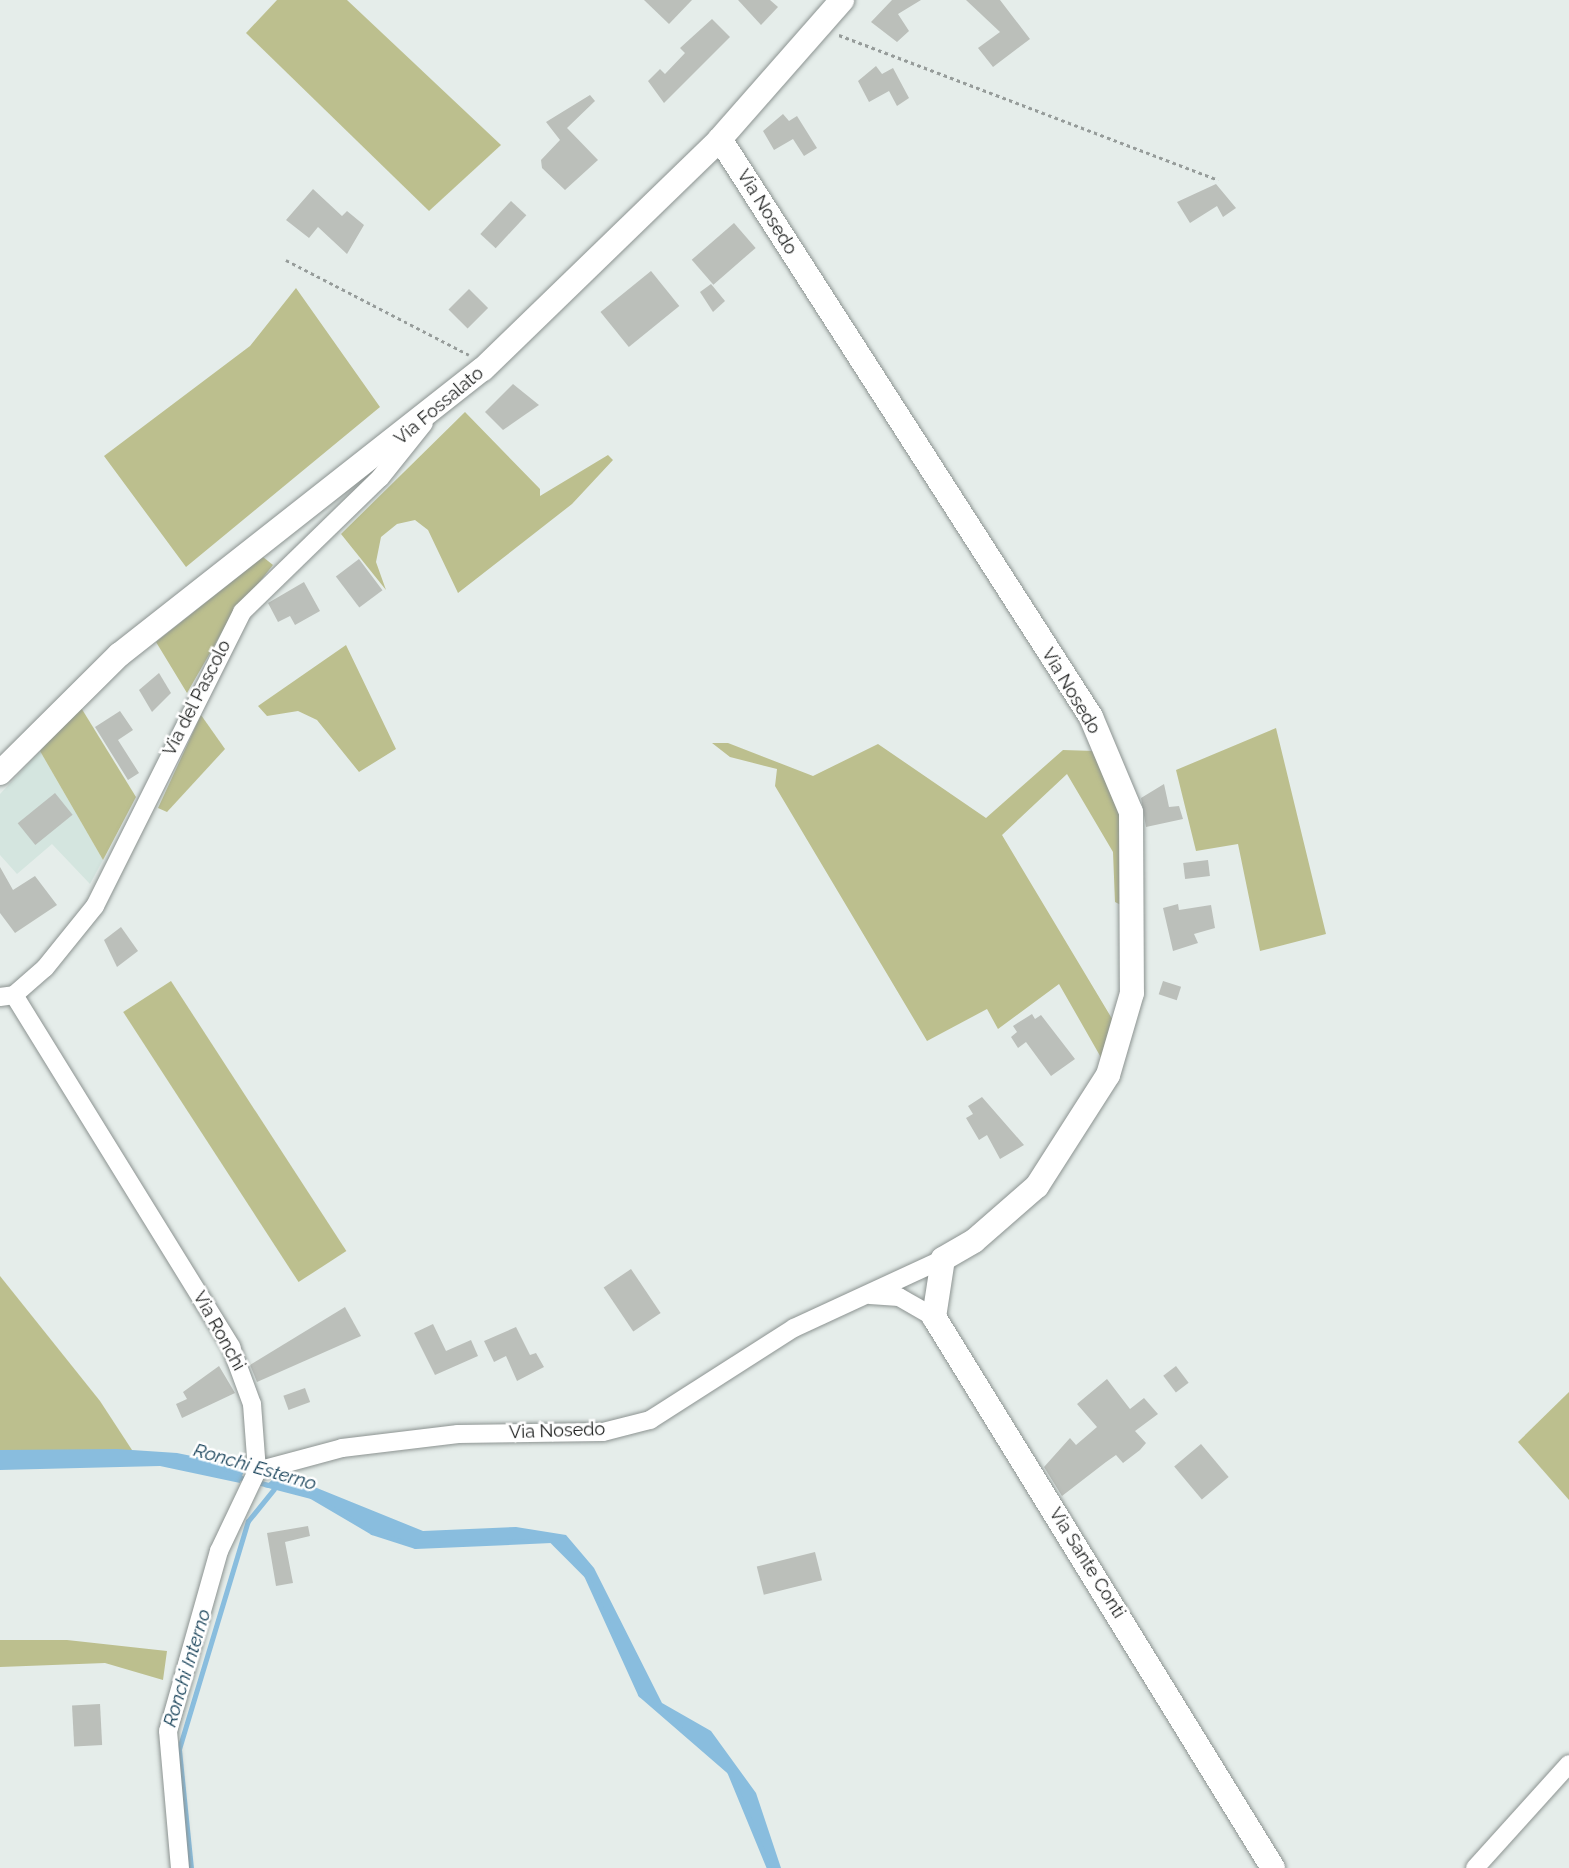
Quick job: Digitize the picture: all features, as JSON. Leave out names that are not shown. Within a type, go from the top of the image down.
[{"type":"street","name":"Via Fossalato","points":[[0,773],[119,655],[428,417],[483,369],[720,139],[822,29],[842,0]]},
{"type":"street","name":"Via Nosedo","points":[[257,1471],[342,1448],[458,1434],[603,1432],[650,1420],[794,1328],[870,1295],[974,1241],[1037,1186],[1108,1075],[1132,993],[1131,812],[1091,717],[720,139]]},
{"type":"street","name":"Via del Pascolo","points":[[7,996],[45,968],[95,906],[242,612],[380,478],[428,417]]},
{"type":"street","name":"Via Ronchi","points":[[7,996],[231,1347],[251,1404],[257,1471],[219,1552],[168,1731],[180,1868]]},
{"type":"street","points":[[934,1317],[943,1259]]},
{"type":"street","name":"Via Sante Conti","points":[[870,1295],[899,1297],[934,1317],[1273,1868]]},
{"type":"street","points":[[1475,1868],[1569,1764]]},
{"type":"path","points":[[822,29],[1219,180]]},
{"type":"path","points":[[286,260],[468,354],[483,369]]},
{"type":"shaded area","points":[[40,751],[103,860],[90,884],[52,844],[17,874],[0,855],[0,794]]},
{"type":"green space","points":[[277,0],[347,0],[501,145],[429,211],[246,33]]},
{"type":"green space","points":[[296,288],[380,407],[186,567],[104,456],[250,346]]},
{"type":"green space","points":[[465,412],[540,489],[540,496],[608,455],[613,460],[572,504],[458,593],[428,530],[415,520],[397,524],[381,537],[376,562],[386,590],[341,534]]},
{"type":"green space","points":[[263,557],[273,565],[229,620],[187,693],[156,642]]},
{"type":"green space","points":[[346,645],[396,749],[359,772],[317,720],[298,711],[267,716],[258,706]]},
{"type":"green space","points":[[80,706],[136,797],[103,860],[40,751]]},
{"type":"green space","points":[[201,715],[225,749],[167,812],[158,808]]},
{"type":"green space","points":[[1276,728],[1326,934],[1260,951],[1238,844],[1196,851],[1176,770]]},
{"type":"green space","points":[[712,743],[728,743],[813,776],[878,744],[986,818],[1063,750],[1095,751],[1122,806],[1121,905],[1115,902],[1113,852],[1067,774],[1002,835],[1114,1022],[1103,1061],[1059,984],[998,1029],[987,1009],[927,1041],[775,786],[777,769],[730,757]]},
{"type":"green space","points":[[171,981],[346,1251],[299,1282],[123,1012]]},
{"type":"green space","points":[[0,1276],[100,1401],[132,1450],[0,1450]]},
{"type":"green space","points":[[1569,1392],[1569,1500],[1518,1442]]},
{"type":"green space","points":[[0,1640],[67,1640],[167,1651],[163,1680],[105,1663],[0,1667]]},
{"type":"water","points":[[117,1449],[177,1453],[245,1467],[240,1483],[160,1466],[0,1470],[0,1450]]},
{"type":"water","points":[[273,1479],[307,1484],[423,1531],[516,1527],[566,1535],[594,1568],[662,1703],[711,1731],[756,1793],[781,1868],[769,1868],[729,1771],[640,1694],[586,1575],[551,1540],[415,1546],[372,1532],[311,1496],[264,1487]]},
{"type":"building","points":[[644,0],[692,0],[669,24]]},
{"type":"building","points":[[738,0],[770,0],[778,7],[761,25]]},
{"type":"building","points":[[892,0],[921,0],[898,14],[909,31],[897,42],[871,22]]},
{"type":"building","points":[[966,0],[1000,0],[1030,39],[993,67],[978,48],[1000,32]]},
{"type":"building","points":[[712,19],[730,37],[664,103],[648,81],[660,69],[665,74],[685,53],[680,48]]},
{"type":"building","points":[[876,66],[882,74],[893,68],[909,98],[897,106],[889,91],[869,102],[858,81]]},
{"type":"building","points":[[590,95],[595,101],[567,128],[598,160],[565,190],[542,168],[541,160],[560,140],[546,122]]},
{"type":"building","points":[[783,114],[789,121],[797,116],[817,148],[804,156],[793,139],[774,150],[763,131]]},
{"type":"building","points":[[1216,184],[1236,208],[1223,217],[1217,206],[1190,223],[1177,202]]},
{"type":"building","points":[[313,189],[342,216],[347,211],[364,225],[347,254],[318,227],[309,238],[286,220]]},
{"type":"building","points":[[511,201],[526,215],[496,248],[480,234]]},
{"type":"building","points":[[734,223],[756,248],[713,285],[692,260]]},
{"type":"building","points":[[651,271],[679,306],[629,347],[600,312]]},
{"type":"building","points":[[711,284],[725,301],[713,312],[700,292]]},
{"type":"building","points":[[469,289],[488,308],[468,329],[448,310]]},
{"type":"building","points":[[513,384],[539,405],[503,430],[485,412]]},
{"type":"building","points":[[359,559],[382,590],[359,608],[336,576]]},
{"type":"building","points":[[304,582],[320,611],[295,625],[290,616],[278,622],[268,603]]},
{"type":"building","points":[[159,673],[171,693],[152,712],[139,690]]},
{"type":"building","points":[[120,711],[133,730],[118,740],[139,773],[128,780],[95,727]]},
{"type":"building","points":[[1164,784],[1169,807],[1179,806],[1183,819],[1146,827],[1141,798]]},
{"type":"building","points":[[55,793],[73,815],[35,845],[18,823]]},
{"type":"building","points":[[1208,860],[1210,876],[1185,879],[1183,863]]},
{"type":"building","points":[[0,867],[13,890],[35,876],[57,905],[15,933],[0,913]]},
{"type":"building","points":[[1178,904],[1179,910],[1211,905],[1215,928],[1194,934],[1198,943],[1173,951],[1163,908]]},
{"type":"building","points":[[121,927],[138,951],[117,967],[104,940]]},
{"type":"building","points":[[1163,981],[1181,987],[1177,1000],[1159,994]]},
{"type":"building","points":[[1032,1014],[1035,1019],[1041,1015],[1075,1059],[1051,1076],[1026,1042],[1018,1048],[1011,1037],[1017,1032],[1013,1026]]},
{"type":"building","points":[[982,1097],[1024,1145],[1000,1159],[987,1135],[979,1140],[966,1118],[973,1114],[968,1106]]},
{"type":"building","points":[[631,1269],[661,1313],[633,1331],[604,1287]]},
{"type":"building","points":[[345,1307],[361,1336],[257,1382],[250,1365]]},
{"type":"building","points":[[433,1324],[446,1351],[471,1340],[478,1356],[435,1375],[414,1333]]},
{"type":"building","points":[[516,1327],[530,1355],[536,1353],[544,1367],[517,1381],[506,1356],[494,1362],[484,1341]]},
{"type":"building","points":[[219,1366],[235,1393],[182,1418],[176,1404],[187,1399],[183,1392]]},
{"type":"building","points":[[1176,1366],[1189,1383],[1176,1392],[1163,1376]]},
{"type":"building","points":[[1107,1379],[1130,1409],[1144,1398],[1158,1414],[1135,1431],[1146,1443],[1140,1450],[1123,1463],[1116,1455],[1062,1496],[1044,1467],[1070,1438],[1076,1445],[1097,1427],[1077,1404]]},
{"type":"building","points":[[305,1388],[310,1402],[289,1410],[283,1396]]},
{"type":"building","points":[[1201,1444],[1229,1477],[1202,1499],[1174,1466]]},
{"type":"building","points":[[308,1526],[310,1536],[285,1542],[293,1583],[276,1586],[267,1533]]},
{"type":"building","points":[[815,1552],[822,1580],[764,1595],[757,1567]]},
{"type":"building","points":[[100,1704],[102,1745],[74,1746],[72,1705]]},
{"type":"waterway","name":"Ronchi Esterno","points":[[222,1473],[311,1496],[372,1532],[415,1546],[551,1540],[586,1575],[640,1694],[729,1771],[769,1868]]},
{"type":"waterway","name":"Ronchi Interno","points":[[191,1868],[179,1749],[248,1521],[274,1489]]}]
